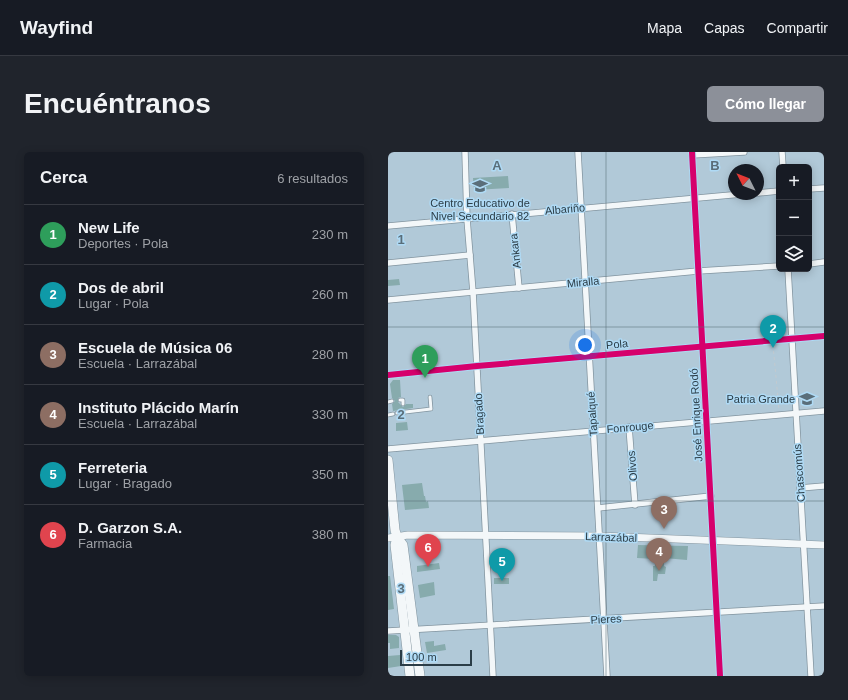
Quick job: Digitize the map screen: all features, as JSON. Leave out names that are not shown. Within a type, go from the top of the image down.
[{"type":"main road","points":[[388,460],[393,538],[410,676]]},
{"type":"main road","points":[[393,538],[403,544],[420,676]]},
{"type":"street","name":"Bragado","points":[[465,152],[467,219],[473,292],[493,676]]},
{"type":"street","name":"Tapalqué","points":[[578,152],[607,676]]},
{"type":"street","points":[[692,154],[744,152]]},
{"type":"street","points":[[782,152],[783,164]]},
{"type":"street","name":"José Enrique Rodó","points":[[692,154],[714,541],[720,676]]},
{"type":"street","points":[[812,189],[824,188]]},
{"type":"street","points":[[764,192],[776,191]]},
{"type":"street","name":"Albariño","points":[[388,226],[728,195]]},
{"type":"street","name":"Ankara","points":[[512,214],[519,288]]},
{"type":"street","points":[[388,263],[470,255]]},
{"type":"street","points":[[812,264],[824,262]]},
{"type":"street","name":"Miralla","points":[[388,300],[698,271],[776,266]]},
{"type":"street","name":"Chascomús","points":[[788,272],[811,676]]},
{"type":"street","name":"Pola","points":[[388,375],[824,336]]},
{"type":"street","name":"Fonrouge","points":[[388,449],[824,411]]},
{"type":"street","name":"Olivos","points":[[629,427],[635,505]]},
{"type":"street","points":[[800,488],[824,486]]},
{"type":"street","points":[[598,508],[711,496]]},
{"type":"street","name":"Larrazábal","points":[[393,538],[408,535],[599,536],[824,545]]},
{"type":"street","name":"Pieres","points":[[388,631],[824,606]]},
{"type":"lane","points":[[388,415],[431,409],[430,397]]},
{"type":"lane","points":[[400,400],[403,400],[403,404]]},
{"type":"path","points":[[773,340],[779,415]]},
{"type":"building","points":[[508,176],[509,188],[474,190],[473,178]]},
{"type":"building","points":[[399,279],[400,285],[388,286],[388,280]]},
{"type":"building","points":[[393,380],[400,380],[401,397],[398,398],[398,402],[403,407],[406,404],[413,404],[413,408],[393,411],[392,404],[395,401],[392,398],[390,384]]},
{"type":"building","points":[[407,422],[408,430],[396,431],[396,423]]},
{"type":"building","points":[[422,483],[424,496],[426,502],[428,501],[429,508],[405,510],[402,485]]},
{"type":"building","points":[[638,545],[688,546],[687,560],[664,558],[664,566],[666,567],[665,574],[658,574],[657,581],[653,581],[653,566],[655,566],[655,559],[637,558]]},
{"type":"building","points":[[439,563],[440,569],[417,572],[417,566]]},
{"type":"building","points":[[388,576],[390,576],[394,609],[388,610]]},
{"type":"building","points":[[494,578],[509,578],[509,584],[494,584]]},
{"type":"building","points":[[434,582],[435,595],[420,598],[418,585]]},
{"type":"building","points":[[388,635],[396,635],[399,637],[399,648],[390,649]]},
{"type":"building","points":[[434,641],[434,646],[445,644],[446,650],[427,653],[425,642]]},
{"type":"building","points":[[400,655],[401,666],[388,668],[388,656]]},
{"type":"cycle path","points":[[692,152],[720,676]]},
{"type":"cycle path","points":[[388,375],[824,336]]},
{"type":"place","name":"Centro Educativo de Nivel Secundario 82","points":[[480,186]]},
{"type":"place","name":"Dos de abril","points":[[773,348]]},
{"type":"place","name":"New Life","points":[[425,378]]},
{"type":"place","name":"Patria Grande","points":[[807,399]]},
{"type":"place","name":"Escuela de Música 06","points":[[664,529]]},
{"type":"place","name":"D. Garzon S.A.","points":[[428,567]]},
{"type":"place","name":"Instituto Plácido Marín","points":[[659,571]]},
{"type":"place","name":"Ferreteria","points":[[502,581]]}]
